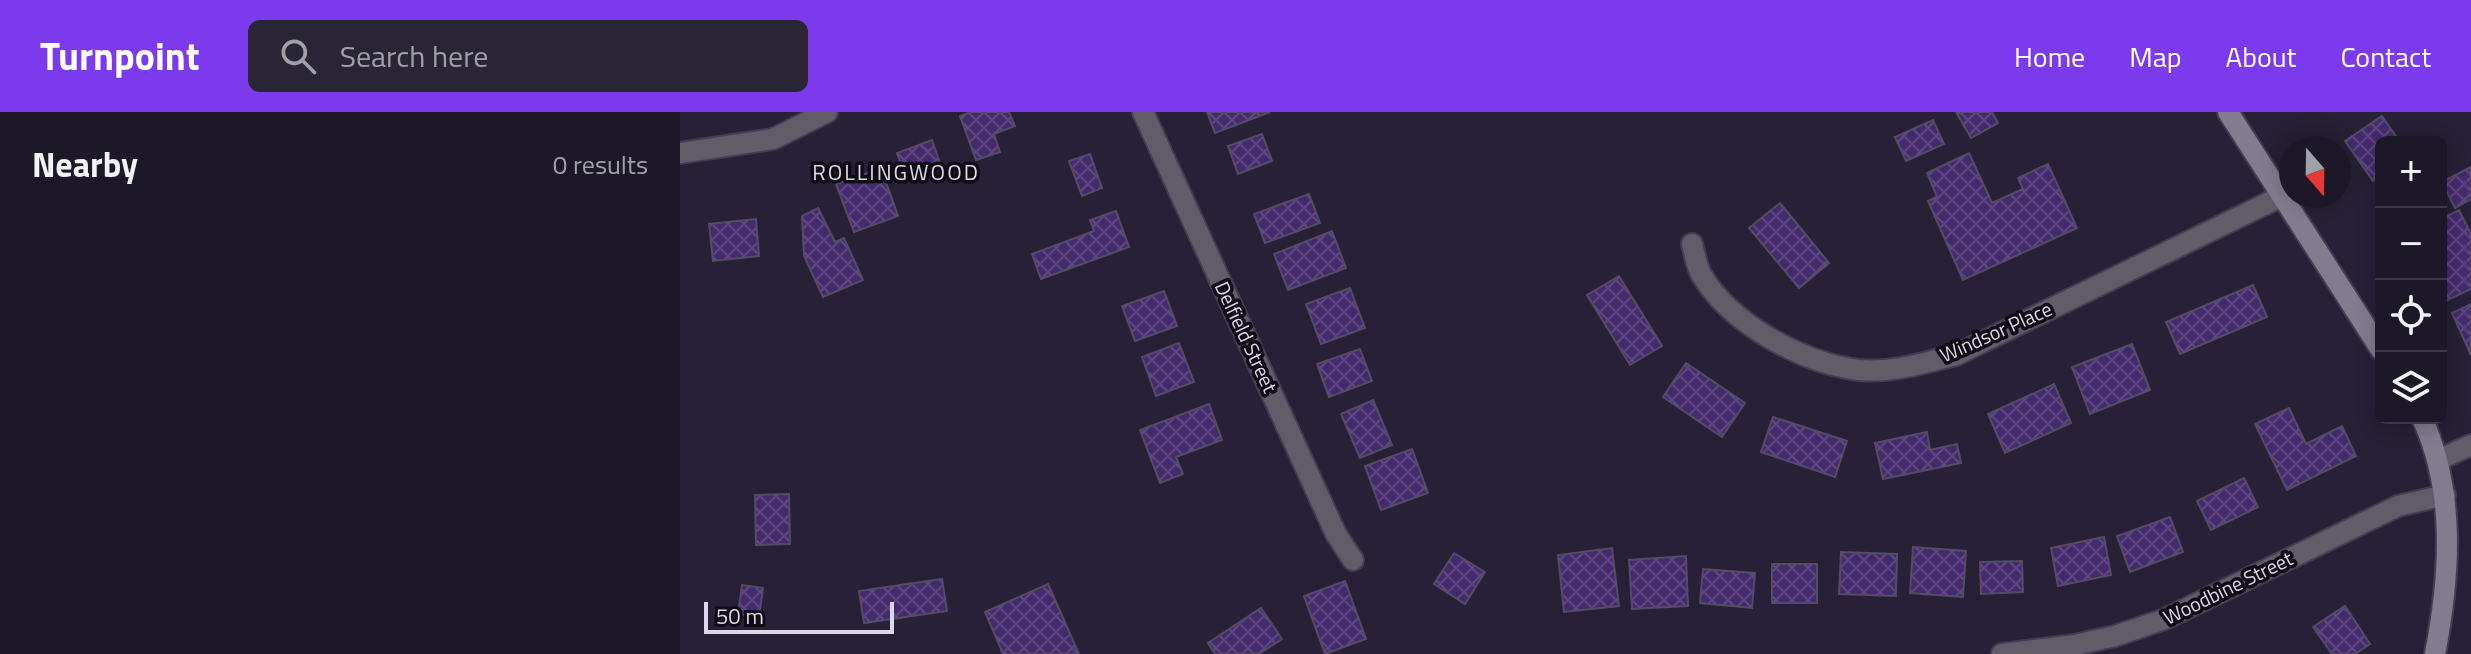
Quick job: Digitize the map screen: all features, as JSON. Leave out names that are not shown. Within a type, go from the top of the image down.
[{"type":"main road","points":[[2228,112],[2279,191]]},
{"type":"main road","points":[[2290,208],[2375,341]]},
{"type":"main road","points":[[2424,424],[2438,460],[2445,495],[2447,565],[2435,654]]},
{"type":"street","points":[[680,153],[773,139],[827,112]]},
{"type":"street","name":"Delfield Street","points":[[1143,112],[1336,534],[1353,560]]},
{"type":"street","name":"Windsor Place","points":[[1692,244],[1700,272],[1721,301],[1763,335],[1818,360],[1860,370],[1902,369],[1956,355],[2279,197]]},
{"type":"street","points":[[2438,460],[2471,445]]},
{"type":"street","name":"Woodbine Street","points":[[2002,654],[2101,639],[2165,619],[2398,506],[2445,495]]},
{"type":"building","points":[[971,112],[1009,112],[1015,126],[994,134],[1000,152],[976,160],[960,116]]},
{"type":"building","points":[[1207,112],[1270,112],[1215,133]]},
{"type":"building","points":[[1956,112],[1992,112],[1998,123],[1971,138]]},
{"type":"building","points":[[2382,116],[2396,136],[2375,136],[2373,181],[2351,150],[2351,137]]},
{"type":"building","points":[[1933,120],[1944,144],[1906,161],[1895,137]]},
{"type":"building","points":[[1262,134],[1272,161],[1238,174],[1228,146]]},
{"type":"building","points":[[932,140],[941,166],[906,179],[897,153]]},
{"type":"building","points":[[1969,153],[1992,203],[2023,189],[2018,178],[2048,164],[2077,228],[1963,280],[1928,201],[1937,197],[1927,173]]},
{"type":"building","points":[[1090,154],[1102,188],[1082,196],[1069,161]]},
{"type":"building","points":[[2471,167],[2471,199],[2455,208],[2447,192],[2447,179]]},
{"type":"building","points":[[881,168],[898,216],[854,232],[836,184]]},
{"type":"building","points":[[1309,194],[1320,223],[1265,243],[1254,214]]},
{"type":"building","points":[[1780,203],[1829,263],[1799,288],[1749,228]]},
{"type":"building","points":[[818,208],[835,242],[844,238],[863,280],[823,297],[804,256],[802,216]]},
{"type":"building","points":[[2459,210],[2471,234],[2471,289],[2447,301],[2447,280],[2447,216]]},
{"type":"building","points":[[1116,211],[1129,247],[1041,279],[1032,254],[1094,231],[1090,220]]},
{"type":"building","points":[[756,219],[759,256],[713,261],[709,224]]},
{"type":"building","points":[[1332,231],[1346,268],[1288,290],[1274,254]]},
{"type":"building","points":[[1619,276],[1662,346],[1630,365],[1587,295]]},
{"type":"building","points":[[2253,285],[2267,317],[2180,354],[2166,322]]},
{"type":"building","points":[[1350,288],[1365,328],[1321,344],[1306,304]]},
{"type":"building","points":[[1164,291],[1177,326],[1135,341],[1122,306]]},
{"type":"building","points":[[2471,304],[2471,355],[2452,313]]},
{"type":"building","points":[[1179,343],[1194,382],[1156,396],[1142,357]]},
{"type":"building","points":[[2132,344],[2150,390],[2090,414],[2072,367]]},
{"type":"building","points":[[1360,349],[1372,381],[1329,397],[1317,364]]},
{"type":"building","points":[[1686,363],[1745,403],[1722,437],[1663,397]]},
{"type":"building","points":[[2054,384],[2071,423],[2005,453],[1988,414]]},
{"type":"building","points":[[1373,400],[1392,445],[1360,458],[1341,414]]},
{"type":"building","points":[[1209,404],[1222,440],[1176,457],[1183,474],[1160,483],[1140,430]]},
{"type":"building","points":[[2289,408],[2306,444],[2342,426],[2356,456],[2287,490],[2255,424]]},
{"type":"building","points":[[1773,417],[1847,441],[1835,477],[1761,452]]},
{"type":"building","points":[[1927,432],[1930,450],[1957,444],[1961,463],[1883,479],[1875,443]]},
{"type":"building","points":[[1412,449],[1428,493],[1381,510],[1365,466]]},
{"type":"building","points":[[2244,478],[2258,507],[2211,530],[2197,501]]},
{"type":"building","points":[[789,494],[790,544],[756,545],[755,495]]},
{"type":"building","points":[[2170,517],[2183,552],[2130,572],[2117,536]]},
{"type":"building","points":[[2104,537],[2111,575],[2058,586],[2051,548]]},
{"type":"building","points":[[1913,547],[1966,551],[1963,597],[1910,593]]},
{"type":"building","points":[[1612,548],[1619,606],[1564,612],[1558,555]]},
{"type":"building","points":[[1841,552],[1897,554],[1896,596],[1839,594]]},
{"type":"building","points":[[1454,553],[1485,572],[1465,604],[1434,584]]},
{"type":"building","points":[[1686,556],[1688,606],[1632,609],[1629,560]]},
{"type":"building","points":[[2022,561],[2023,592],[1981,594],[1980,562]]},
{"type":"building","points":[[1772,564],[1817,564],[1817,603],[1772,603]]},
{"type":"building","points":[[1703,569],[1755,573],[1752,608],[1700,603]]},
{"type":"building","points":[[942,579],[947,611],[864,623],[859,591]]},
{"type":"building","points":[[1345,581],[1366,639],[1325,654],[1304,596]]},
{"type":"building","points":[[1048,584],[1079,654],[1003,654],[985,612]]},
{"type":"building","points":[[742,585],[763,588],[759,617],[738,614]]},
{"type":"building","points":[[2345,606],[2370,644],[2355,654],[2332,654],[2313,627]]},
{"type":"building","points":[[1261,608],[1282,639],[1259,654],[1215,654],[1208,643]]},
{"type":"district","name":"ROLLINGWOOD","points":[[896,172]]}]
